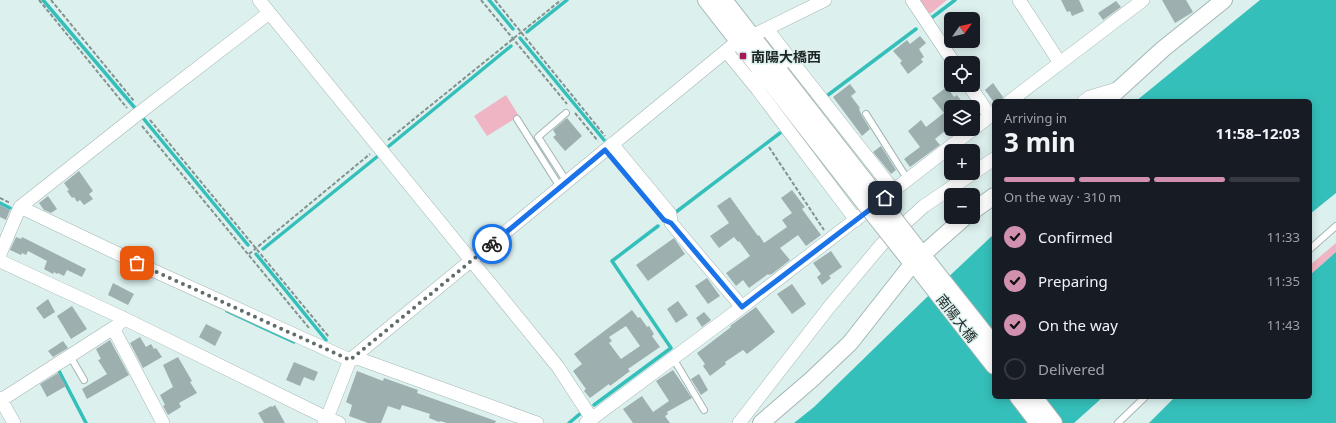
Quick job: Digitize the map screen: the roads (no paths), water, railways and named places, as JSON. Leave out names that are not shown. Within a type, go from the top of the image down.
[{"type":"street","points":[[259,0],[558,367],[592,420],[992,115],[974,92]]},
{"type":"street","points":[[706,0],[746,39],[791,60],[894,190]]},
{"type":"street","points":[[724,0],[746,39],[918,259]]},
{"type":"street","points":[[326,421],[352,359],[563,184],[746,39],[825,0]]},
{"type":"street","points":[[912,0],[949,56]]},
{"type":"street","points":[[1019,0],[1060,63]]},
{"type":"street","points":[[1013,99],[1142,0]]},
{"type":"street","points":[[1108,99],[1163,49],[1224,0]]},
{"type":"street","points":[[0,254],[20,207],[138,113],[269,13]]},
{"type":"street","points":[[746,39],[758,90],[856,220]]},
{"type":"street","points":[[766,65],[791,60]]},
{"type":"street","points":[[758,90],[766,65]]},
{"type":"street","points":[[1087,99],[1121,88]]},
{"type":"street","points":[[609,147],[670,214],[671,223],[742,307]]},
{"type":"street","points":[[739,423],[830,306],[882,244],[924,206],[992,160]]},
{"type":"street","points":[[980,206],[992,197]]},
{"type":"street","points":[[20,207],[150,270],[352,359],[537,423]]},
{"type":"street","points":[[761,423],[811,380],[850,343],[918,259],[957,224]]},
{"type":"street","name":"南陽大橋","points":[[918,259],[992,343]]},
{"type":"street","name":"南陽大橋","points":[[918,259],[992,363]]},
{"type":"street","points":[[0,261],[123,318],[326,421],[339,423]]},
{"type":"street","points":[[14,423],[1,399],[118,325],[123,318]]},
{"type":"street","points":[[113,328],[164,423]]},
{"type":"street","points":[[1020,399],[1038,423]]},
{"type":"street","points":[[1036,399],[1054,423]]},
{"type":"lane","points":[[563,184],[538,137],[566,113]]},
{"type":"lane","points":[[866,114],[908,180]]},
{"type":"lane","points":[[517,119],[563,184]]},
{"type":"lane","points":[[1312,246],[1336,226]]},
{"type":"lane","points":[[70,356],[84,380]]},
{"type":"lane","points":[[673,358],[704,410]]},
{"type":"lane","points":[[1118,423],[1143,399]]},
{"type":"water","points":[[1260,0],[1336,0],[1336,193],[1312,212],[1312,99],[1138,99]]},
{"type":"water","points":[[992,236],[992,399],[1101,399],[1074,423],[794,423],[814,407]]},
{"type":"water","points":[[1336,252],[1336,423],[1149,423],[1173,399],[1312,399],[1312,273]]},
{"type":"waterway","points":[[43,0],[135,108]]},
{"type":"waterway","points":[[489,0],[513,29]]},
{"type":"waterway","points":[[527,32],[567,0]]},
{"type":"waterway","points":[[930,19],[955,0]]},
{"type":"waterway","points":[[828,95],[916,29]]},
{"type":"waterway","points":[[520,38],[604,140]]},
{"type":"waterway","points":[[389,146],[511,46]]},
{"type":"waterway","points":[[143,118],[248,245]]},
{"type":"waterway","points":[[676,212],[780,133]]},
{"type":"waterway","points":[[263,249],[378,156]]},
{"type":"waterway","points":[[0,203],[10,208]]},
{"type":"waterway","points":[[594,405],[671,348],[612,261],[658,226]]},
{"type":"waterway","points":[[256,254],[326,340]]},
{"type":"waterway","points":[[227,311],[294,342]]},
{"type":"waterway","points":[[58,369],[86,423]]},
{"type":"waterway","points":[[569,423],[581,413]]},
{"type":"place","name":"南陽大橋西","points":[[743,56]]}]
